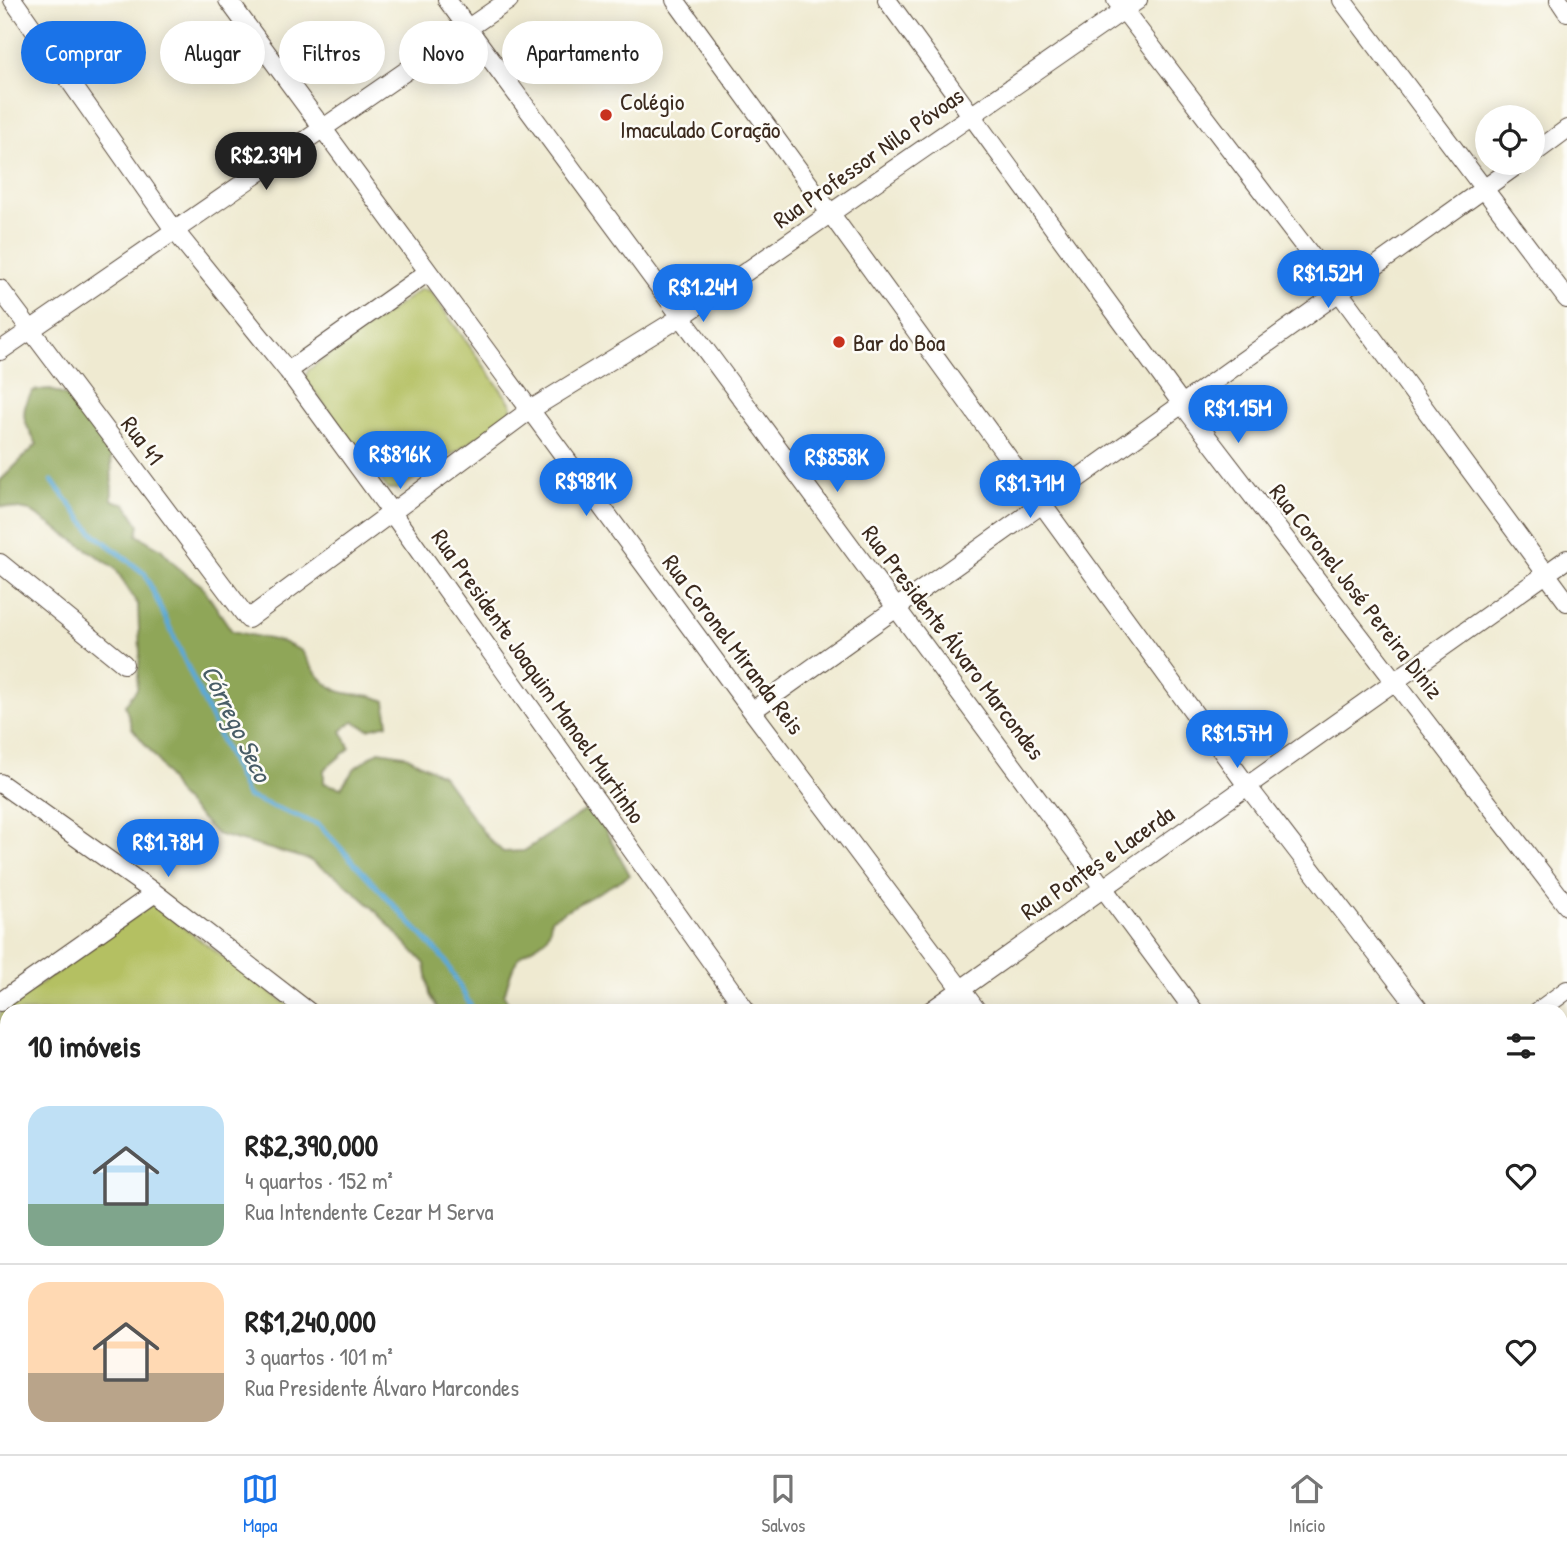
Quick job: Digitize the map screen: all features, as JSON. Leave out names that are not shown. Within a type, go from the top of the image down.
[{"type":"street","name":"Rua Presidente Joaquim Manoel Murtinho","points":[[13,0],[175,231],[288,371],[392,513],[741,1004]]},
{"type":"street","name":"Rua Coronel Miranda Reis","points":[[228,0],[752,711],[972,1004]]},
{"type":"street","name":"Rua Presidente Álvaro Marcondes","points":[[447,0],[462,21]]},
{"type":"street","points":[[479,21],[509,0]]},
{"type":"street","points":[[675,0],[1248,787],[1415,1004]]},
{"type":"street","name":"Rua Coronel José Pereira Diniz","points":[[887,0],[1182,404],[1567,906]]},
{"type":"street","name":"Rua Professor Nilo Póvoas","points":[[247,619],[530,410],[681,317],[971,114],[1119,5],[1138,0]]},
{"type":"street","points":[[1342,0],[1567,299]]},
{"type":"street","points":[[1559,0],[1567,12]]},
{"type":"street","points":[[1119,5],[1339,292],[1567,602]]},
{"type":"street","name":"Rua Presidente Álvaro Marcondes","points":[[488,56],[1189,1004]]},
{"type":"street","points":[[0,351],[399,76]]},
{"type":"street","points":[[1545,146],[1567,130]]},
{"type":"street","points":[[752,711],[1503,175]]},
{"type":"street","points":[[288,371],[428,272]]},
{"type":"street","name":"Rua 41","points":[[0,289],[247,619]]},
{"type":"street","name":"Rua Pontes e Lacerda","points":[[940,1004],[1567,559]]},
{"type":"street","points":[[0,563],[124,664]]},
{"type":"street","points":[[1,786],[155,893],[299,1004]]},
{"type":"street","points":[[0,1002],[155,893]]},
{"type":"street","points":[[1548,1004],[1567,990]]},
{"type":"green space","points":[[421,289],[430,291],[512,405],[510,416],[399,489],[388,489],[305,379],[308,370]]},
{"type":"green space","points":[[48,389],[72,398],[111,446],[112,500],[126,504],[139,525],[137,535],[161,549],[180,570],[201,585],[232,631],[283,642],[302,651],[316,673],[336,690],[373,696],[385,701],[388,724],[368,729],[353,721],[341,731],[350,748],[324,770],[324,783],[341,788],[355,768],[379,751],[404,755],[442,775],[487,837],[503,852],[524,851],[586,810],[603,826],[630,875],[551,919],[547,937],[520,956],[512,970],[504,995],[508,1004],[435,1004],[430,995],[425,964],[373,908],[339,878],[307,859],[216,834],[179,796],[157,759],[132,728],[125,705],[137,689],[140,653],[138,605],[115,568],[30,511],[0,506],[0,481],[37,444],[24,418],[25,405],[33,391]]},
{"type":"green space","points":[[152,904],[287,1004],[13,1004]]},
{"type":"waterway","name":"Córrego Seco","points":[[52,481],[92,532],[145,574],[247,796],[319,825],[445,960],[470,1004]]},
{"type":"place","name":"Colégio Imaculado Coração","points":[[606,115]]},
{"type":"place","name":"Bar do Boa","points":[[839,342]]}]
